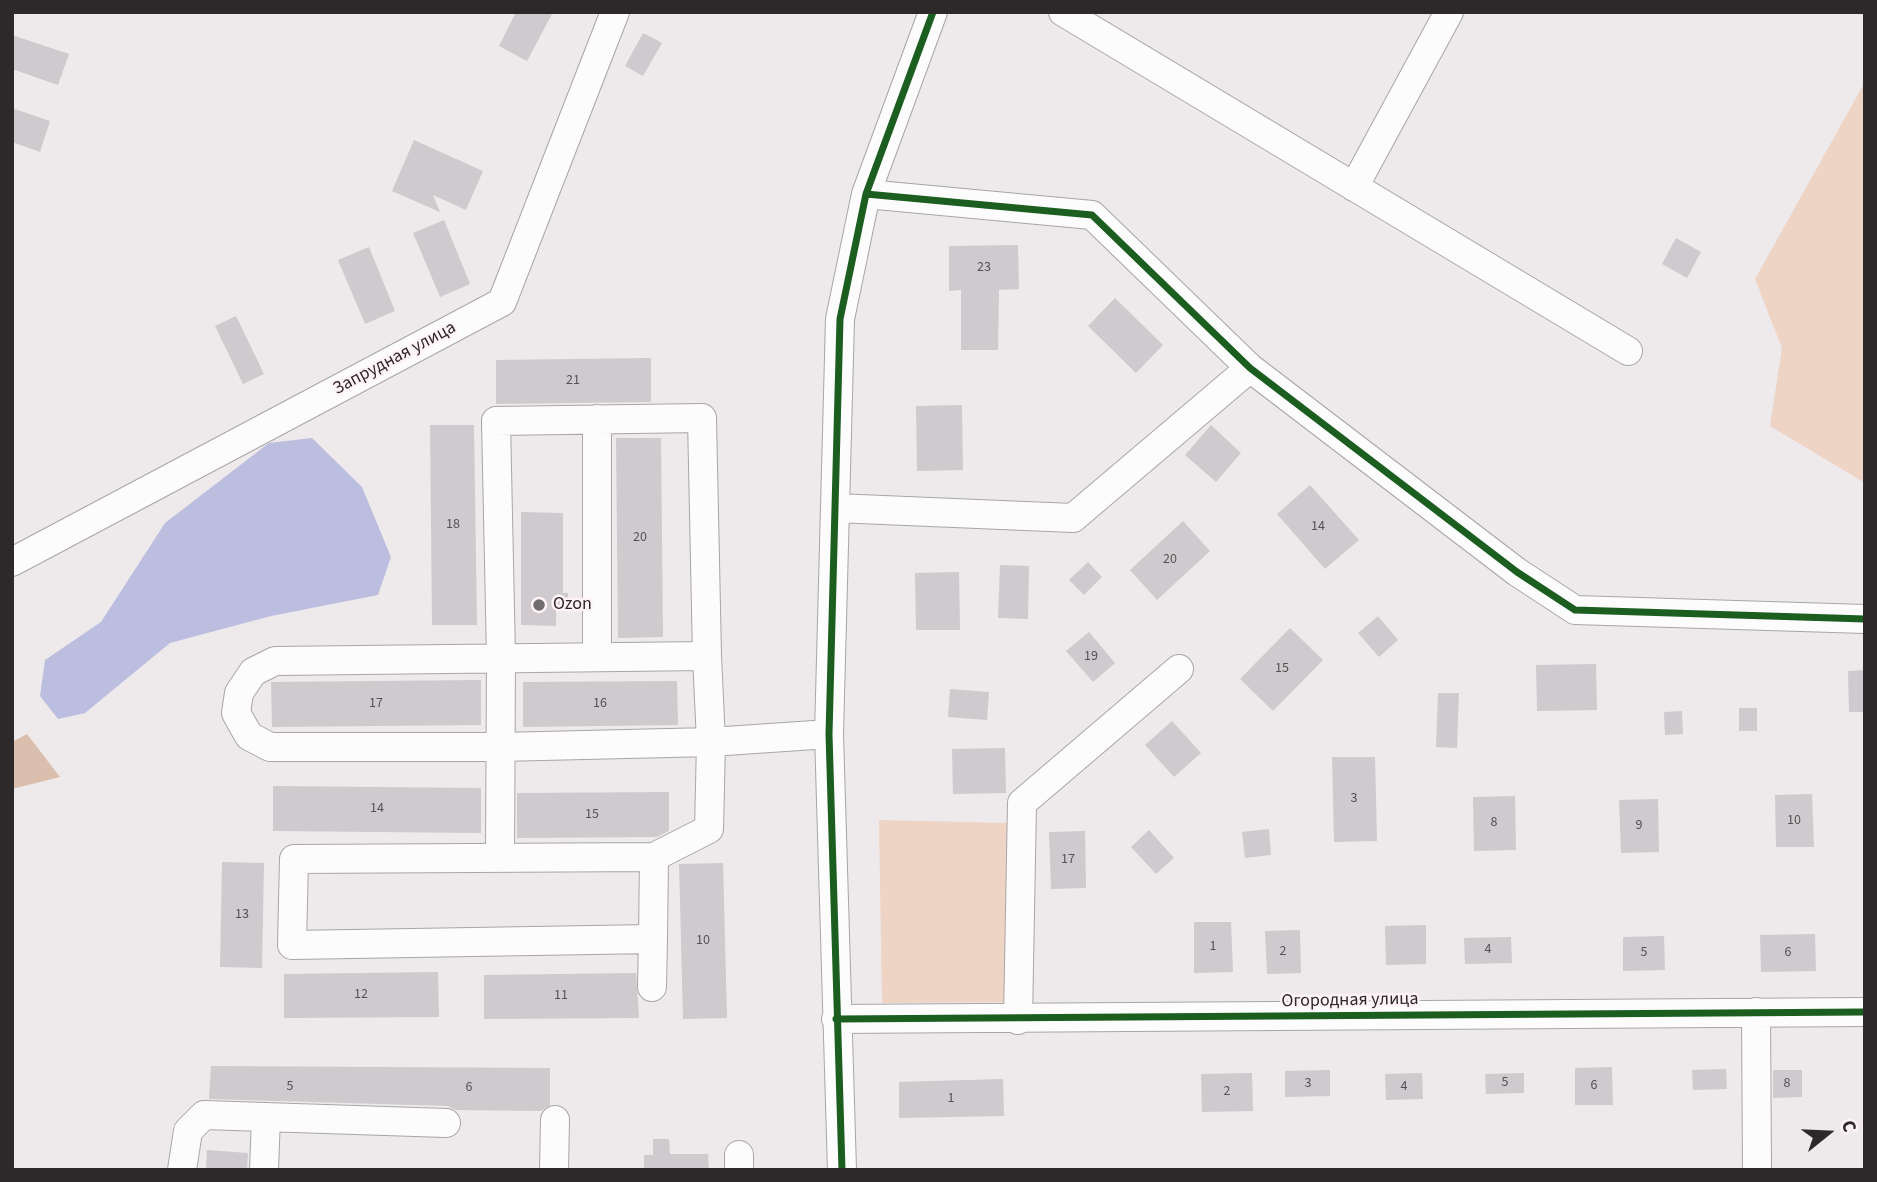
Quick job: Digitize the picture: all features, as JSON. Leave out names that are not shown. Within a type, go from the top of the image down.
[{"type":"street","name":"Запрудная улица","points":[[12,562],[502,303],[615,12]]},
{"type":"street","points":[[842,1170],[829,734],[840,319],[866,194],[933,12]]},
{"type":"street","points":[[1063,12],[1628,351]]},
{"type":"street","points":[[1354,187],[1449,12]]},
{"type":"street","points":[[866,194],[1092,215],[1250,368],[1517,572],[1575,610],[1865,619]]},
{"type":"street","points":[[835,508],[1073,518],[1250,368]]},
{"type":"street","points":[[500,858],[501,657],[496,421],[702,418],[711,742],[709,829],[654,858],[294,859],[292,945],[653,939]]},
{"type":"street","points":[[597,419],[597,657]]},
{"type":"street","points":[[707,656],[275,661],[253,672],[239,693],[236,713],[249,736],[270,747],[500,747],[711,742],[829,734]]},
{"type":"street","points":[[1018,1020],[1022,803],[1179,669]]},
{"type":"street","points":[[652,987],[654,858]]},
{"type":"street","points":[[1756,1012],[1757,1170]]},
{"type":"street","name":"Огородная улица","points":[[836,1019],[1018,1020],[1865,1012]]},
{"type":"street","points":[[182,1170],[188,1131],[204,1115],[446,1122]]},
{"type":"street","points":[[264,1170],[266,1117]]},
{"type":"street","points":[[554,1170],[555,1120]]},
{"type":"shaded area","points":[[1865,82],[1865,483],[1770,426],[1782,348],[1755,279]]},
{"type":"shaded area","points":[[27,734],[60,777],[12,789],[12,742]]},
{"type":"shaded area","points":[[879,820],[1011,823],[1011,1002],[882,1003]]},
{"type":"water","points":[[312,438],[362,487],[391,557],[378,595],[271,616],[170,643],[85,713],[58,719],[40,696],[45,660],[101,622],[165,523],[269,443]]},
{"type":"building","points":[[516,12],[553,12],[527,61],[499,46]]},
{"type":"building","points":[[643,33],[662,43],[643,76],[625,66]]},
{"type":"building","points":[[12,35],[69,54],[58,85],[12,69]]},
{"type":"building","points":[[12,108],[50,121],[40,152],[12,142]]},
{"type":"building","points":[[414,140],[483,171],[466,210],[433,195],[440,212],[392,191]]},
{"type":"building","points":[[444,220],[470,284],[440,297],[413,233]]},
{"type":"building","points":[[1676,238],[1701,252],[1687,278],[1662,264]]},
{"type":"building","points":[[1018,245],[1019,289],[999,290],[998,350],[961,350],[961,290],[949,291],[949,246]]},
{"type":"building","points":[[369,247],[395,311],[365,324],[338,260]]},
{"type":"building","points":[[1115,298],[1163,345],[1136,373],[1088,326]]},
{"type":"building","points":[[236,316],[264,374],[243,384],[215,326]]},
{"type":"building","points":[[651,358],[651,402],[496,404],[496,360]]},
{"type":"building","points":[[962,405],[963,470],[917,471],[916,406]]},
{"type":"building","points":[[430,425],[474,425],[477,625],[432,625]]},
{"type":"building","points":[[1211,425],[1241,453],[1216,482],[1185,455]]},
{"type":"building","points":[[616,438],[661,438],[663,637],[618,638]]},
{"type":"building","points":[[1310,485],[1359,540],[1325,569],[1277,514]]},
{"type":"building","points":[[521,512],[563,513],[563,593],[568,593],[568,609],[556,609],[556,626],[521,625]]},
{"type":"building","points":[[1183,521],[1210,551],[1157,600],[1130,570]]},
{"type":"building","points":[[1088,562],[1102,577],[1084,595],[1069,580]]},
{"type":"building","points":[[1000,565],[1029,566],[1028,619],[998,618]]},
{"type":"building","points":[[959,572],[960,630],[916,630],[915,573]]},
{"type":"building","points":[[1378,616],[1398,640],[1379,657],[1358,633]]},
{"type":"building","points":[[1290,628],[1323,660],[1273,711],[1240,679]]},
{"type":"building","points":[[1089,632],[1115,663],[1093,682],[1066,651]]},
{"type":"building","points":[[1596,664],[1597,710],[1537,711],[1536,665]]},
{"type":"building","points":[[1865,670],[1865,712],[1849,712],[1848,671]]},
{"type":"building","points":[[481,680],[481,725],[272,727],[271,682]]},
{"type":"building","points":[[677,681],[678,725],[523,727],[523,682]]},
{"type":"building","points":[[950,689],[989,692],[987,720],[948,717]]},
{"type":"building","points":[[1438,693],[1459,693],[1457,748],[1436,747]]},
{"type":"building","points":[[1739,708],[1757,708],[1757,731],[1739,731]]},
{"type":"building","points":[[1682,711],[1683,734],[1665,735],[1664,712]]},
{"type":"building","points":[[1172,721],[1201,753],[1174,777],[1145,745]]},
{"type":"building","points":[[1005,748],[1006,793],[953,794],[952,749]]},
{"type":"building","points":[[1332,757],[1375,757],[1377,841],[1334,842]]},
{"type":"building","points":[[273,786],[481,788],[481,833],[273,831]]},
{"type":"building","points":[[669,792],[669,831],[657,837],[517,838],[517,793]]},
{"type":"building","points":[[1812,794],[1814,847],[1776,847],[1775,795]]},
{"type":"building","points":[[1515,796],[1516,850],[1474,851],[1473,797]]},
{"type":"building","points":[[1658,799],[1659,852],[1621,853],[1619,800]]},
{"type":"building","points":[[1269,829],[1271,855],[1245,858],[1242,832]]},
{"type":"building","points":[[1149,830],[1174,858],[1156,874],[1131,847]]},
{"type":"building","points":[[1085,831],[1086,888],[1051,889],[1049,832]]},
{"type":"building","points":[[222,862],[264,863],[262,968],[220,967]]},
{"type":"building","points":[[723,863],[727,1018],[683,1019],[679,864]]},
{"type":"building","points":[[1194,922],[1231,922],[1233,972],[1194,973]]},
{"type":"building","points":[[1426,925],[1426,964],[1386,965],[1385,926]]},
{"type":"building","points":[[1300,930],[1301,973],[1267,974],[1265,931]]},
{"type":"building","points":[[1815,934],[1816,971],[1761,972],[1760,935]]},
{"type":"building","points":[[1664,936],[1665,970],[1623,971],[1623,937]]},
{"type":"building","points":[[1511,937],[1512,963],[1465,964],[1464,938]]},
{"type":"building","points":[[438,972],[439,1017],[284,1018],[284,974]]},
{"type":"building","points":[[636,973],[639,1018],[484,1019],[484,975]]},
{"type":"building","points":[[211,1066],[550,1068],[550,1105],[541,1111],[456,1110],[447,1106],[209,1099]]},
{"type":"building","points":[[1612,1067],[1613,1105],[1575,1105],[1575,1068]]},
{"type":"building","points":[[1726,1069],[1727,1089],[1693,1090],[1692,1070]]},
{"type":"building","points":[[1330,1070],[1330,1096],[1285,1097],[1285,1071]]},
{"type":"building","points":[[1773,1070],[1802,1070],[1802,1097],[1773,1098]]},
{"type":"building","points":[[1252,1073],[1253,1111],[1202,1112],[1201,1074]]},
{"type":"building","points":[[1422,1073],[1423,1099],[1386,1100],[1385,1074]]},
{"type":"building","points":[[1524,1073],[1524,1093],[1486,1094],[1485,1074]]},
{"type":"building","points":[[1003,1079],[1004,1116],[899,1118],[899,1082]]},
{"type":"building","points":[[653,1139],[669,1139],[670,1154],[708,1154],[709,1170],[644,1170],[644,1155],[653,1155]]},
{"type":"building","points":[[207,1150],[248,1153],[247,1170],[206,1170]]},
{"type":"cycle path","points":[[842,1170],[829,734],[840,319],[866,194],[933,12]]},
{"type":"cycle path","points":[[866,194],[1092,215],[1250,368],[1517,572],[1575,610],[1865,619]]},
{"type":"cycle path","points":[[836,1019],[1865,1012]]},
{"type":"place","name":"Ozon","points":[[539,605]]}]
